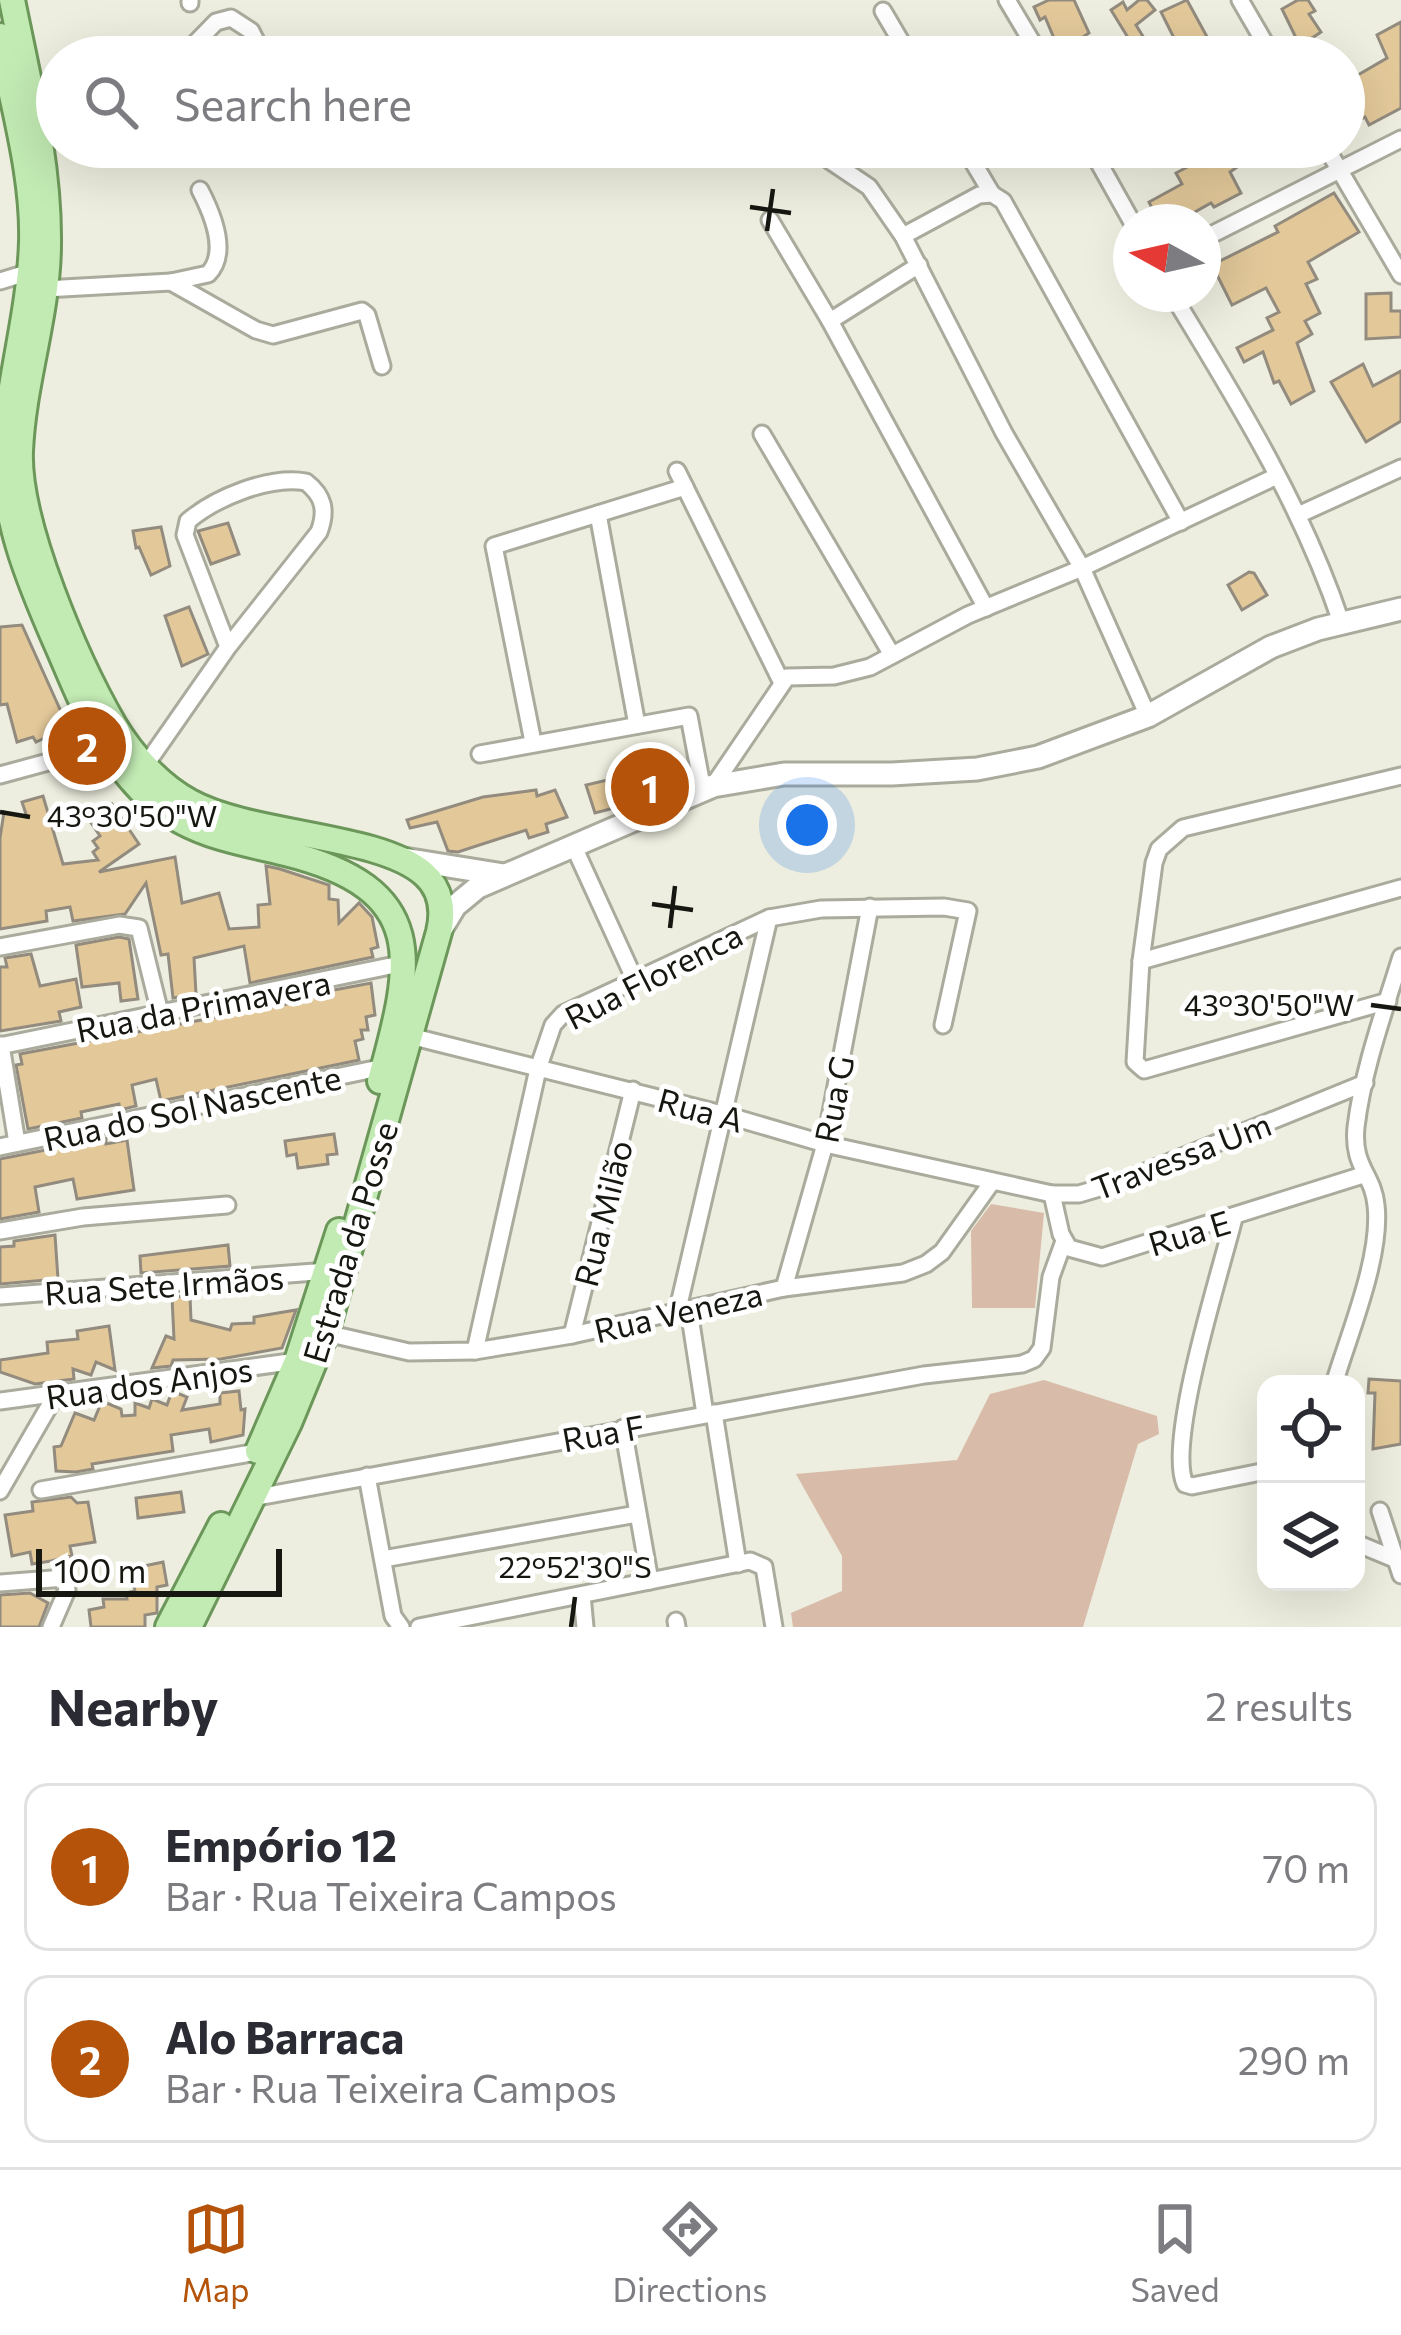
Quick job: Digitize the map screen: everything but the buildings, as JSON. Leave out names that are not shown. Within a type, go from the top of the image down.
[{"type":"main road","points":[[12,0],[36,127]]},
{"type":"main road","points":[[0,36],[38,280],[4,444],[3,483],[9,518],[45,617],[88,715],[140,792],[180,820],[227,839],[327,864],[369,888],[401,935],[420,938],[440,932],[442,906],[432,882],[397,858],[234,820],[187,800],[146,766],[112,722],[65,618],[29,524],[22,491],[22,426],[38,280],[46,188],[43,168]]},
{"type":"main road","points":[[369,888],[377,872],[397,858]]},
{"type":"main road","name":"Estrada da Posse","points":[[189,1627],[326,1333],[440,932]]},
{"type":"main road","name":"Estrada da Posse","points":[[168,1627],[257,1475],[328,1271],[384,1067],[406,963],[401,935]]},
{"type":"street","points":[[1240,0],[1261,36]]},
{"type":"street","points":[[1015,2],[1031,36]]},
{"type":"street","points":[[883,10],[898,36]]},
{"type":"street","points":[[202,36],[216,22],[231,19],[254,36]]},
{"type":"street","points":[[30,91],[36,91]]},
{"type":"street","points":[[1365,159],[1401,139]]},
{"type":"street","points":[[841,168],[869,187],[903,236],[1004,433],[1082,568],[1148,716]]},
{"type":"street","points":[[977,168],[992,194],[1003,201],[1181,521]]},
{"type":"street","points":[[1102,168],[1122,204]]},
{"type":"street","points":[[1339,168],[1401,275]]},
{"type":"street","points":[[1221,230],[1348,168]]},
{"type":"street","points":[[0,281],[171,281],[208,274],[217,262],[214,221],[200,190]]},
{"type":"street","points":[[903,236],[965,200],[992,194]]},
{"type":"street","points":[[770,220],[986,608]]},
{"type":"street","points":[[830,321],[919,265]]},
{"type":"street","points":[[171,281],[264,334],[283,335],[362,311],[382,366]]},
{"type":"street","points":[[1183,312],[1236,398],[1298,515],[1341,622]]},
{"type":"street","points":[[762,434],[892,655]]},
{"type":"street","points":[[1298,515],[1401,468]]},
{"type":"street","points":[[708,788],[781,681],[794,675],[853,674],[1277,476]]},
{"type":"street","points":[[532,742],[494,546],[598,514],[681,479],[781,681]]},
{"type":"street","points":[[146,766],[228,647],[319,532],[322,499],[306,482],[254,489],[193,516],[185,536],[228,647]]},
{"type":"street","points":[[598,514],[637,725]]},
{"type":"street","points":[[440,932],[455,906],[478,887],[708,788],[784,774],[892,774],[1006,765],[1148,716],[1271,647],[1341,622],[1401,609]]},
{"type":"street","points":[[480,754],[689,716],[708,788]]},
{"type":"street","points":[[0,776],[106,746]]},
{"type":"street","points":[[1388,1000],[1144,1070],[1135,1062],[1141,961],[1154,862],[1160,849],[1183,828],[1401,776]]},
{"type":"street","points":[[574,849],[634,978]]},
{"type":"street","points":[[397,858],[504,875]]},
{"type":"street","points":[[1141,961],[1401,887]]},
{"type":"street","name":"Rua Florenca","points":[[475,1351],[538,1069],[553,1025],[563,1014],[769,918],[821,909],[944,907],[968,911],[943,1025]]},
{"type":"street","name":"Rua G","points":[[784,1288],[825,1144],[870,908]]},
{"type":"street","points":[[738,1564],[709,1413],[683,1311],[769,918]]},
{"type":"street","points":[[0,947],[119,925],[139,928],[160,1013]]},
{"type":"street","points":[[1336,1375],[1375,1234],[1376,1198],[1363,1175],[1355,1143],[1365,1083],[1401,957]]},
{"type":"street","name":"Rua da Primavera","points":[[1,1046],[406,963]]},
{"type":"street","name":"Rua A","points":[[410,1036],[633,1090],[825,1144],[992,1182]]},
{"type":"street","points":[[1,1046],[8,1145]]},
{"type":"street","name":"Rua do Sol Nascente","points":[[8,1145],[384,1067]]},
{"type":"street","name":"Travessa Um","points":[[992,1182],[1052,1194],[1110,1186],[1365,1083]]},
{"type":"street","name":"Rua Milão","points":[[572,1335],[633,1090]]},
{"type":"street","name":"Rua E","points":[[1064,1241],[1078,1253],[1102,1257],[1363,1175]]},
{"type":"street","name":"Rua Veneza","points":[[326,1333],[409,1352],[475,1351],[572,1335],[784,1288],[903,1273],[926,1264],[954,1238],[992,1182]]},
{"type":"street","points":[[1052,1194],[1064,1241]]},
{"type":"street","name":"Rua Sete Irmãos","points":[[0,1231],[83,1217],[226,1204]]},
{"type":"street","points":[[1234,1219],[1194,1375],[1183,1430],[1181,1477],[1192,1486],[1257,1473]]},
{"type":"street","name":"Rua F","points":[[41,1490],[257,1475],[284,1492],[924,1375],[1022,1364],[1040,1353],[1051,1277],[1064,1241]]},
{"type":"street","name":"Rua Sete Irmãos","points":[[0,1296],[328,1271]]},
{"type":"street","name":"Rua dos Anjos","points":[[0,1401],[297,1361]]},
{"type":"street","points":[[0,1491],[55,1396]]},
{"type":"street","points":[[623,1429],[650,1581]]},
{"type":"street","points":[[257,1475],[284,1492]]},
{"type":"street","points":[[367,1476],[397,1621]]},
{"type":"street","points":[[1379,1511],[1399,1568]]},
{"type":"street","points":[[383,1559],[637,1514]]},
{"type":"street","points":[[1365,1548],[1399,1568]]},
{"type":"street","points":[[419,1627],[750,1562],[764,1567],[774,1627]]},
{"type":"street","points":[[0,1583],[65,1578],[67,1590],[51,1627]]},
{"type":"street","points":[[582,1595],[586,1627]]},
{"type":"shaded area","points":[[991,1204],[1044,1213],[1035,1308],[972,1308],[971,1231]]},
{"type":"shaded area","points":[[1044,1380],[1157,1416],[1159,1434],[1138,1444],[1083,1627],[793,1627],[791,1613],[842,1591],[842,1556],[796,1474],[957,1460],[990,1394]]},
{"type":"place","name":"Alo Barraca","points":[[87,746]]},
{"type":"place","name":"Empório 12","points":[[650,787]]}]
